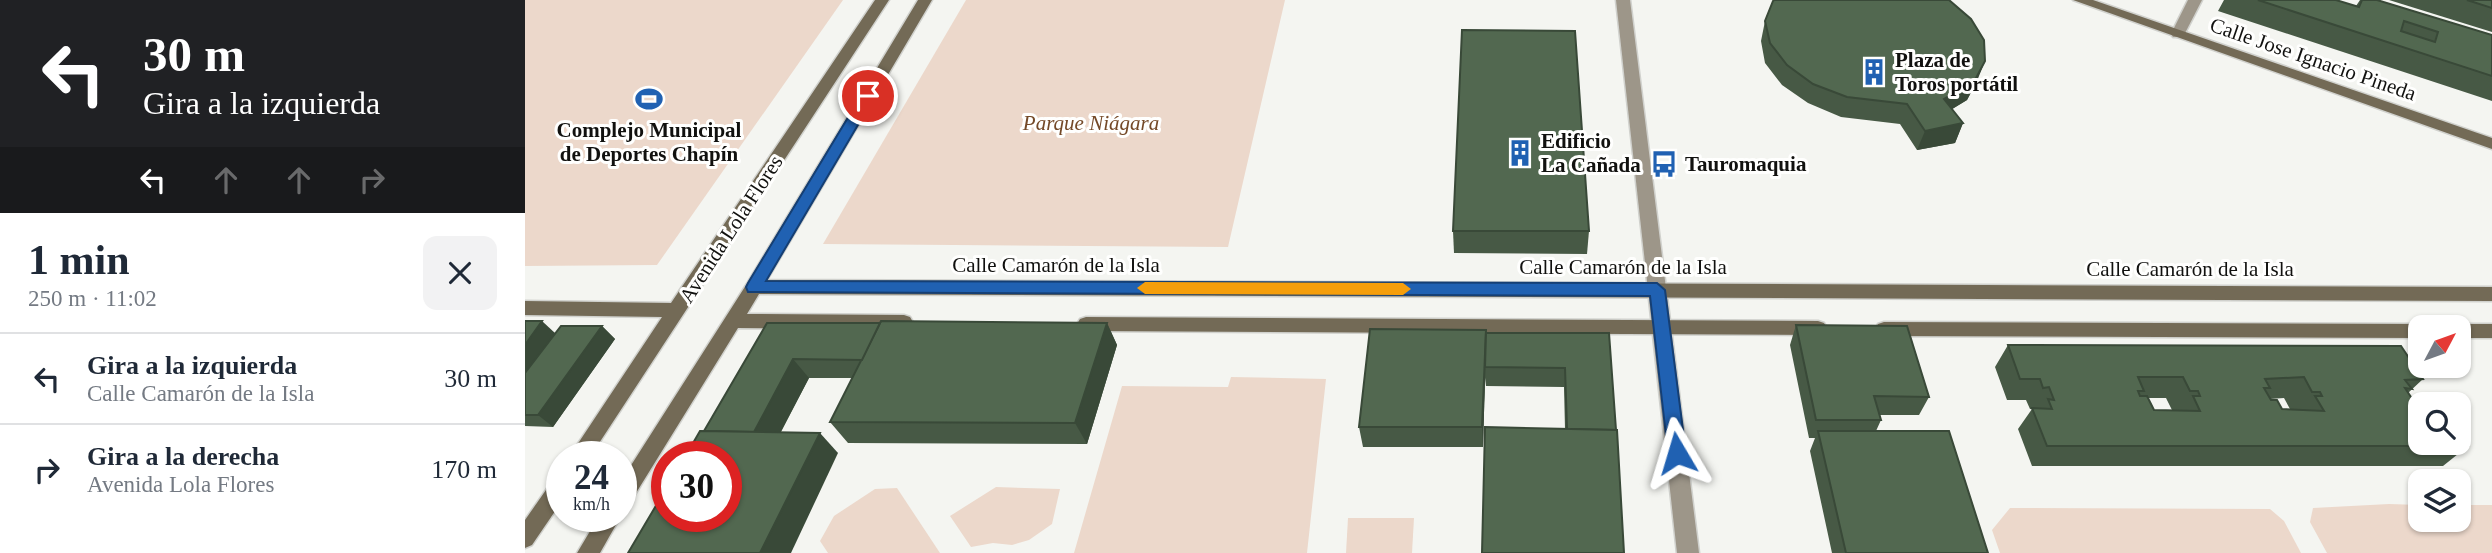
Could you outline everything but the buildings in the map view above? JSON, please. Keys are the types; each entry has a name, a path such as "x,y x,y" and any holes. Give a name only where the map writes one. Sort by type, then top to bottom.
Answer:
{"street":[{"name":"Avenida Lola Flores","path":"590,441 882,0"},
{"path":"637,474 754,287 925,0"},
{"path":"1623,0 1688,553"},
{"name":"Calle Jose Ignacio Pineda","path":"2080,0 2492,144"},
{"path":"2178,34 2195,0"},
{"name":"Calle Camarón de la Isla","path":"754,287 2492,294"},
{"path":"525,308 677,310"},
{"path":"733,321 927,323"},
{"path":"1066,324 1840,328"},
{"path":"1868,328 2408,331"},
{"path":"2471,331 2492,331"},
{"path":"525,538 546,507"},
{"path":"588,553 601,532"}],"green space":[{"name":"Complejo Municipal de Deportes Chapín","path":"525,0 843,0 657,265 525,266"},
{"name":"Parque Niágara","path":"966,0 1285,0 1228,247 823,244"},
{"path":"1231,377 1326,379 1307,553 1074,553 1122,386 1228,387"},
{"path":"996,487 1060,489 1052,524 1029,540 1012,545 993,543 971,547 950,516"},
{"path":"897,488 940,553 828,553 820,541 834,516 875,489"},
{"path":"2408,505 2408,532 2471,532 2471,505 2492,505 2492,553 2327,553 2310,522 2313,508"},
{"path":"2010,508 2270,509 2284,521 2301,553 2000,553 1992,530"},
{"path":"1348,518 1414,518 1412,553 1346,553"}],"slow traffic":[{"path":"1145,288 1403,289"}],"place":[{"name":"Plaza de Toros portátil","path":"1874,72"},
{"name":"Complejo Municipal de Deportes Chapín","path":"649,99"},
{"name":"Edificio La Cañada","path":"1520,153"},
{"name":"Tauromaquia","path":"1664,164"}],"route":[{"path":"868,96 754,287 1657,290 1677,453"}]}
